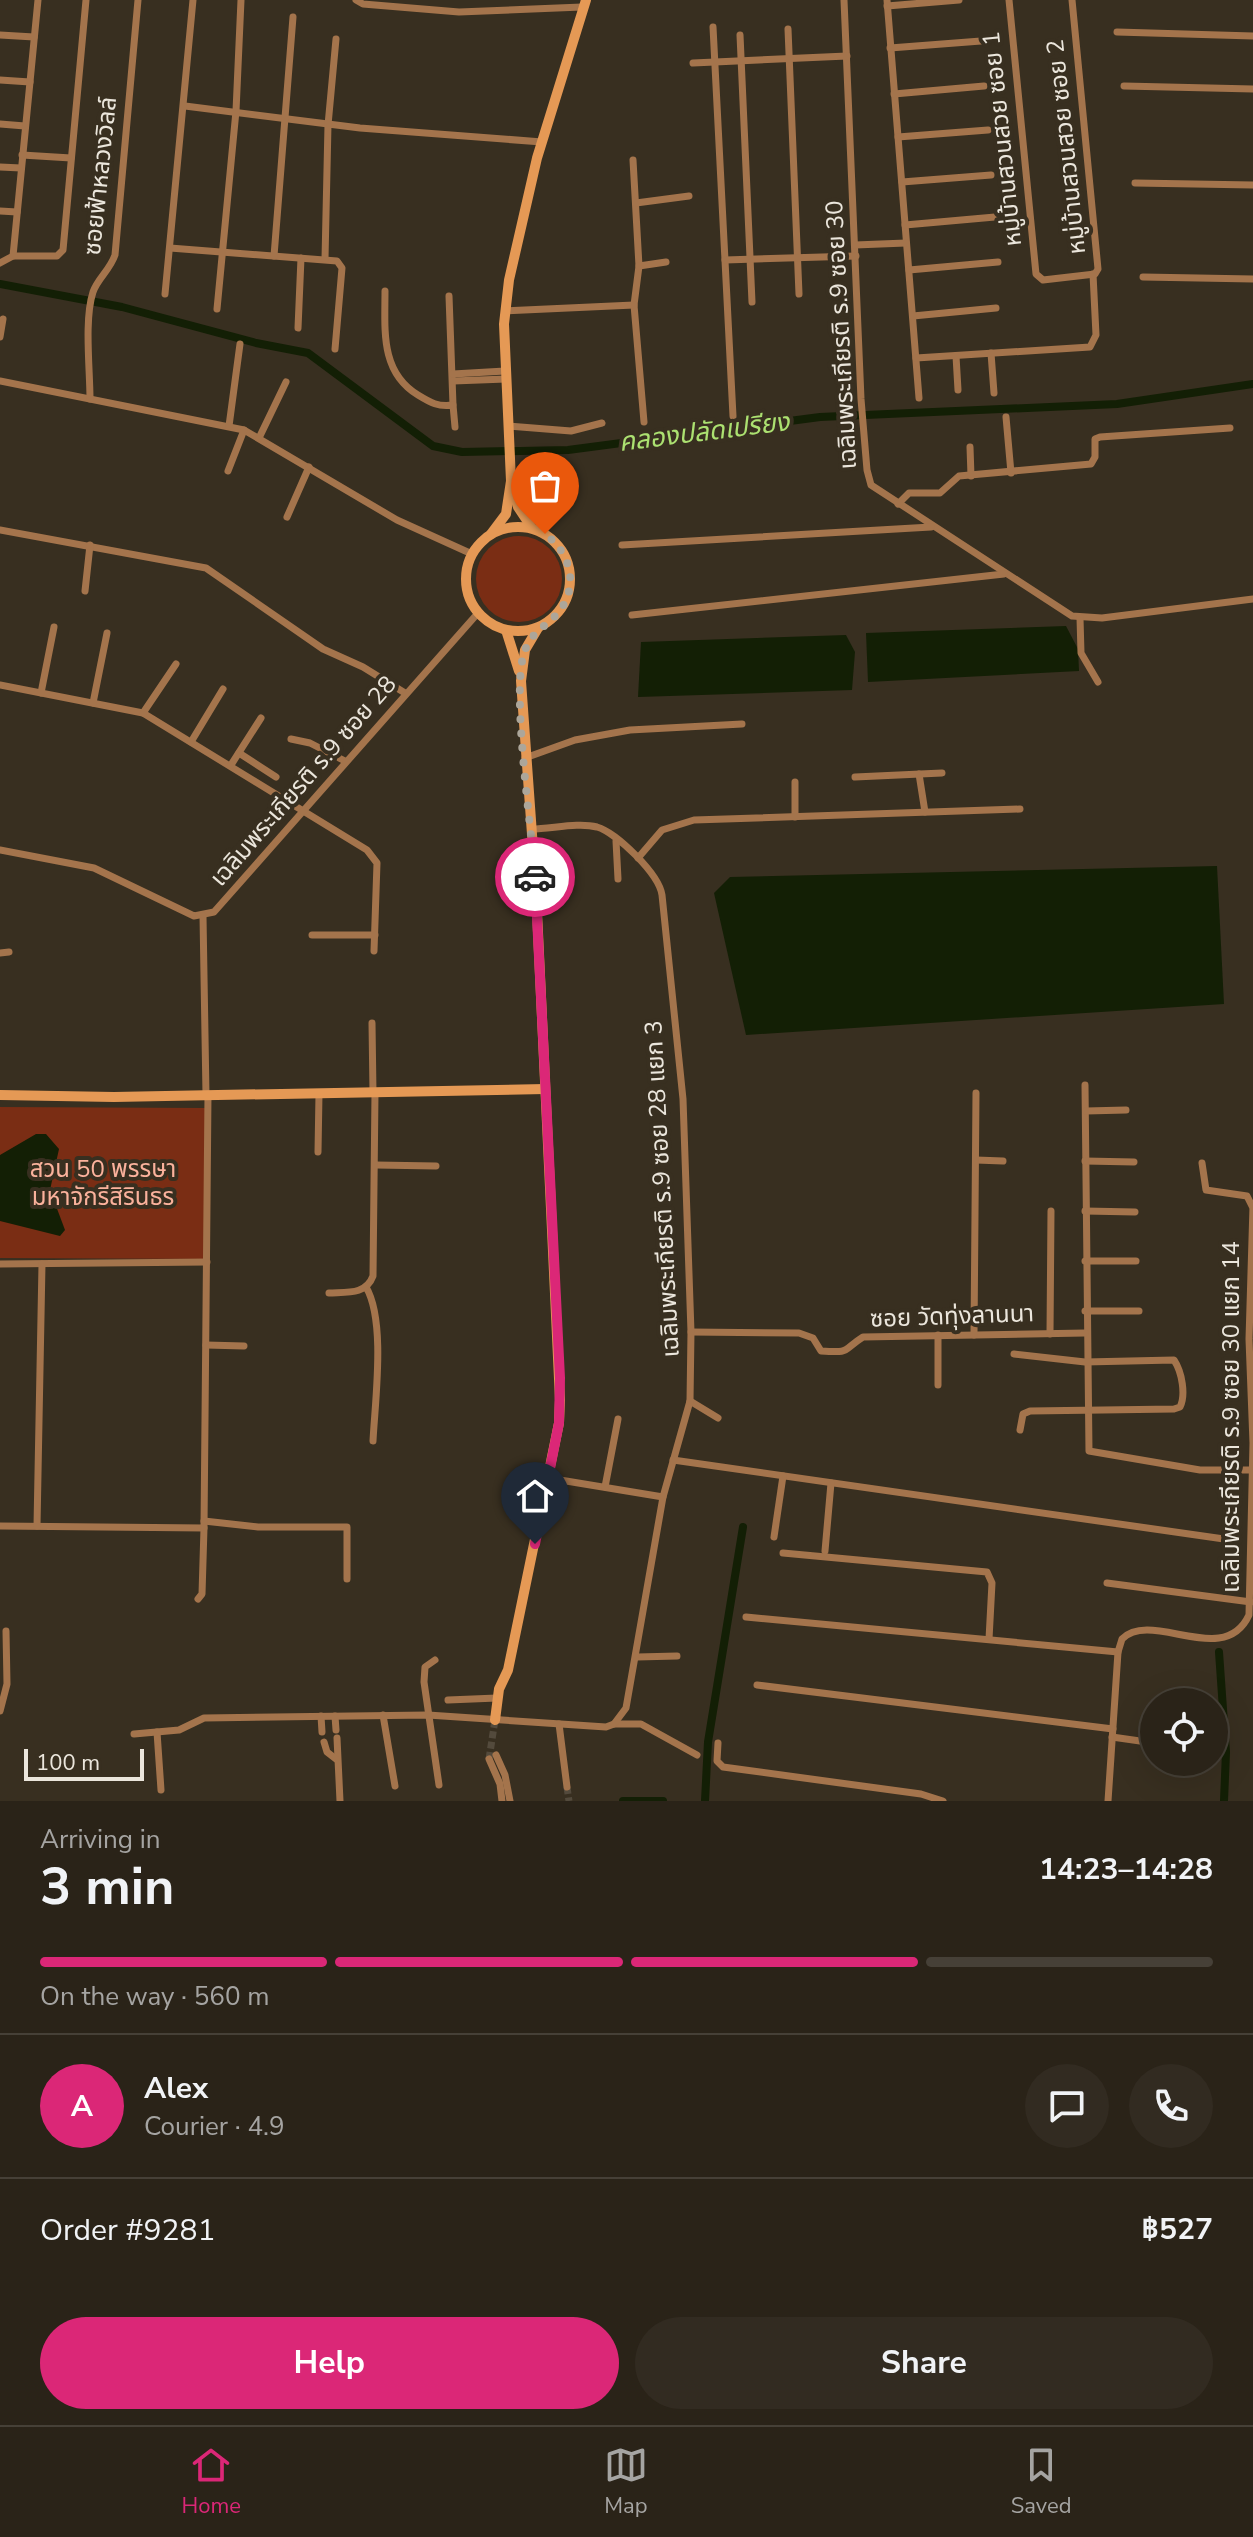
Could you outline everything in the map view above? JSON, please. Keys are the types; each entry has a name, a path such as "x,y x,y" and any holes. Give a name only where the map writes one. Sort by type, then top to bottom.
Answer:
{"main road":[{"path":"532,528 518,507 511,481 505,311 542,142 584,3"},
{"path":"511,481 506,514 472,554 466,584 478,613 506,630 538,628"},
{"path":"491,534 508,527 532,528 545,534 561,548 571,578 562,608 538,628 525,650 521,681 532,829 560,1378 559,1423 508,1670 497,1698 495,1720"},
{"path":"506,630 521,681"},
{"path":"0,1095 319,1094 545,1089"}],"street":[{"path":"13,256 38,0"},
{"path":"0,263 13,256 49,258 63,250 86,0"},
{"name":"ซอยฟ้าหลวงวิลล์","path":"90,399 93,291 111,267 115,255 138,0"},
{"path":"165,294 193,0"},
{"path":"217,309 236,111 241,0"},
{"path":"356,0 363,4 459,12 584,3"},
{"name":"เฉลิมพระเกียรติ ร.9 ซอย 30","path":"844,0 863,438 871,485 1004,574 1080,618"},
{"path":"919,398 887,3 959,0"},
{"name":"หมู่บ้านสวนสวย ซอย 1","path":"1009,0 1036,274"},
{"name":"หมู่บ้านสวนสวย ซอย 2","path":"1036,274 1043,280 1093,274 1098,269 1072,0"},
{"path":"274,256 293,17"},
{"path":"713,27 733,416"},
{"path":"788,29 799,294"},
{"path":"1117,32 1253,36"},
{"path":"0,35 34,37"},
{"path":"740,35 752,302"},
{"path":"325,259 328,125 336,39"},
{"path":"890,48 981,41"},
{"path":"693,63 847,56"},
{"path":"0,80 30,82"},
{"path":"894,94 984,86"},
{"path":"1124,86 1253,89"},
{"path":"185,106 328,125 542,142"},
{"path":"0,124 25,126"},
{"path":"898,137 988,130"},
{"path":"22,155 71,158"},
{"path":"633,160 639,266 634,305 644,422"},
{"path":"0,167 21,168"},
{"path":"902,182 991,175"},
{"path":"1135,183 1253,185"},
{"path":"636,203 689,196"},
{"path":"0,211 17,212"},
{"path":"905,225 995,217"},
{"path":"855,245 906,243"},
{"path":"170,248 337,261 342,268 335,349"},
{"path":"725,260 856,256"},
{"path":"298,328 301,258"},
{"path":"639,266 666,262"},
{"path":"909,270 998,262"},
{"path":"916,358 1090,347 1096,335 1093,274"},
{"path":"1143,277 1253,279"},
{"path":"385,291 386,348 398,380 435,405 453,405"},
{"path":"449,296 455,427"},
{"path":"505,311 634,305"},
{"path":"913,316 996,308"},
{"path":"0,337 3,319"},
{"path":"229,426 240,344"},
{"path":"991,353 994,393"},
{"path":"956,356 958,390"},
{"path":"453,377 506,375"},
{"path":"0,381 244,430 397,520 472,554"},
{"path":"259,438 286,382"},
{"path":"1006,417 1011,473"},
{"path":"508,432 571,431 602,423"},
{"path":"898,504 909,493 940,493 956,477 1091,464 1095,457 1094,443 1100,437 1230,428"},
{"path":"228,471 244,430"},
{"path":"970,447 971,476"},
{"path":"287,517 309,467"},
{"path":"622,545 934,527"},
{"path":"0,530 206,568 323,649 363,667 405,693"},
{"path":"85,591 90,545"},
{"path":"632,615 1004,574"},
{"path":"1098,682 1081,653 1080,618 1253,599"},
{"name":"เฉลิมพระเกียรติ ร.9 ซอย 28","path":"0,850 108,872 183,911 203,916 220,907 478,613"},
{"path":"41,693 54,627"},
{"path":"93,703 107,633"},
{"path":"143,713 176,664"},
{"path":"0,685 143,713 304,809 374,857 378,873 374,951"},
{"path":"191,742 223,689"},
{"path":"231,765 261,718"},
{"path":"525,758 575,740 630,730 742,724"},
{"path":"291,739 310,743 345,761"},
{"path":"239,753 276,777"},
{"path":"855,777 942,773"},
{"path":"919,774 925,791 925,812"},
{"path":"795,782 795,817"},
{"path":"638,858 656,834 679,823 1020,809"},
{"name":"เฉลิมพระเกียรติ ร.9 ซอย 28 แยก 3","path":"532,829 592,827 638,858 658,879 683,1099 691,1332 690,1401 663,1497 629,1702 614,1724"},
{"path":"616,841 618,879"},
{"path":"198,1599 202,1594 204,1525 207,1262 203,916"},
{"path":"312,935 375,935"},
{"path":"0,953 9,952"},
{"path":"329,1293 366,1287 373,1276 376,1165 372,1023"},
{"path":"1085,1085 1087,1448 1093,1455 1200,1470 1253,1470"},
{"path":"974,1335 976,1093"},
{"path":"318,1152 319,1094"},
{"path":"1086,1111 1126,1110"},
{"path":"976,1160 1003,1161"},
{"path":"1085,1161 1134,1162"},
{"path":"1202,1163 1202,1185 1206,1190 1247,1196 1252,1206"},
{"path":"376,1165 436,1166"},
{"name":"เฉลิมพระเกียรติ ร.9 ซอย 30 แยก 14","path":"1118,1652 1122,1639 1138,1631 1221,1638 1246,1621 1252,1604 1252,1206"},
{"path":"1050,1334 1051,1211"},
{"path":"1085,1211 1135,1212"},
{"path":"1085,1261 1136,1261"},
{"path":"0,1264 207,1262"},
{"path":"37,1526 42,1264"},
{"path":"366,1287 374,1310 373,1441"},
{"path":"1085,1311 1139,1311"},
{"name":"ซอย วัดทุ่งลานนา","path":"691,1332 799,1333 813,1338 821,1351 842,1352 851,1349 863,1337 1085,1333"},
{"path":"938,1335 938,1385"},
{"path":"206,1345 244,1346"},
{"path":"1014,1354 1085,1362 1174,1360 1179,1369 1183,1399 1180,1407 1174,1409 1030,1411 1023,1414 1020,1430"},
{"path":"690,1401 718,1418"},
{"path":"605,1487 618,1419"},
{"path":"673,1460 1224,1539"},
{"path":"774,1537 783,1476"},
{"path":"548,1478 663,1497"},
{"path":"825,1551 831,1483"},
{"path":"0,1526 347,1527 347,1579"},
{"path":"783,1553 987,1572 992,1583 989,1639"},
{"path":"1107,1583 1252,1604"},
{"path":"746,1617 1118,1652 1108,1801"},
{"path":"0,1711 7,1684 6,1631"},
{"path":"637,1657 677,1656"},
{"path":"435,1660 425,1667 428,1715 439,1785"},
{"path":"757,1685 1112,1733 1140,1740"},
{"path":"448,1700 497,1698"},
{"path":"383,1715 395,1786"},
{"path":"134,1734 179,1730 204,1718 428,1715 606,1727 641,1724 697,1755"},
{"path":"321,1716 322,1732"},
{"path":"335,1716 340,1801"},
{"path":"559,1724 567,1787"},
{"path":"157,1732 161,1790"},
{"path":"324,1742 327,1752 336,1759"},
{"path":"718,1743 717,1761 723,1767 921,1794 943,1801"},
{"path":"492,1757 505,1798"}],"green space":[{"path":"519,536 536,539 550,548 559,562 562,579 559,596 550,610 536,619 519,622 502,619 488,610 479,596 476,579 479,562 488,548 502,539"},
{"name":"สวน 50 พรรษา มหาจักรีสิรินธร","path":"0,1107 208,1108 206,1259 0,1258"}],"shaded area":[{"path":"1066,626 1078,649 1079,671 868,682 866,633"},
{"path":"846,635 855,652 852,690 638,697 641,642"},
{"path":"1217,866 1224,1004 746,1035 714,893 730,877"},
{"path":"36,1134 46,1134 59,1149 50,1190 65,1230 60,1236 0,1221 0,1155"}],"waterway":[{"name":"คลองปลัดเปรียง","path":"0,284 122,307 256,343 308,353 433,446 462,452 568,450 820,417 1117,404 1253,384"},
{"path":"705,1801 708,1742 743,1527"},
{"path":"1219,1652 1226,1752 1224,1801"},
{"path":"623,1801 663,1801"}],"tunnel":[{"path":"489,1759 495,1720"},
{"path":"567,1787 569,1801"}],"way so far":[{"path":"535,877 525,758 522,664 525,650 538,628 562,608 571,578 561,548 545,534"}],"route":[{"path":"535,877 560,1378 559,1423 535,1544"}]}
